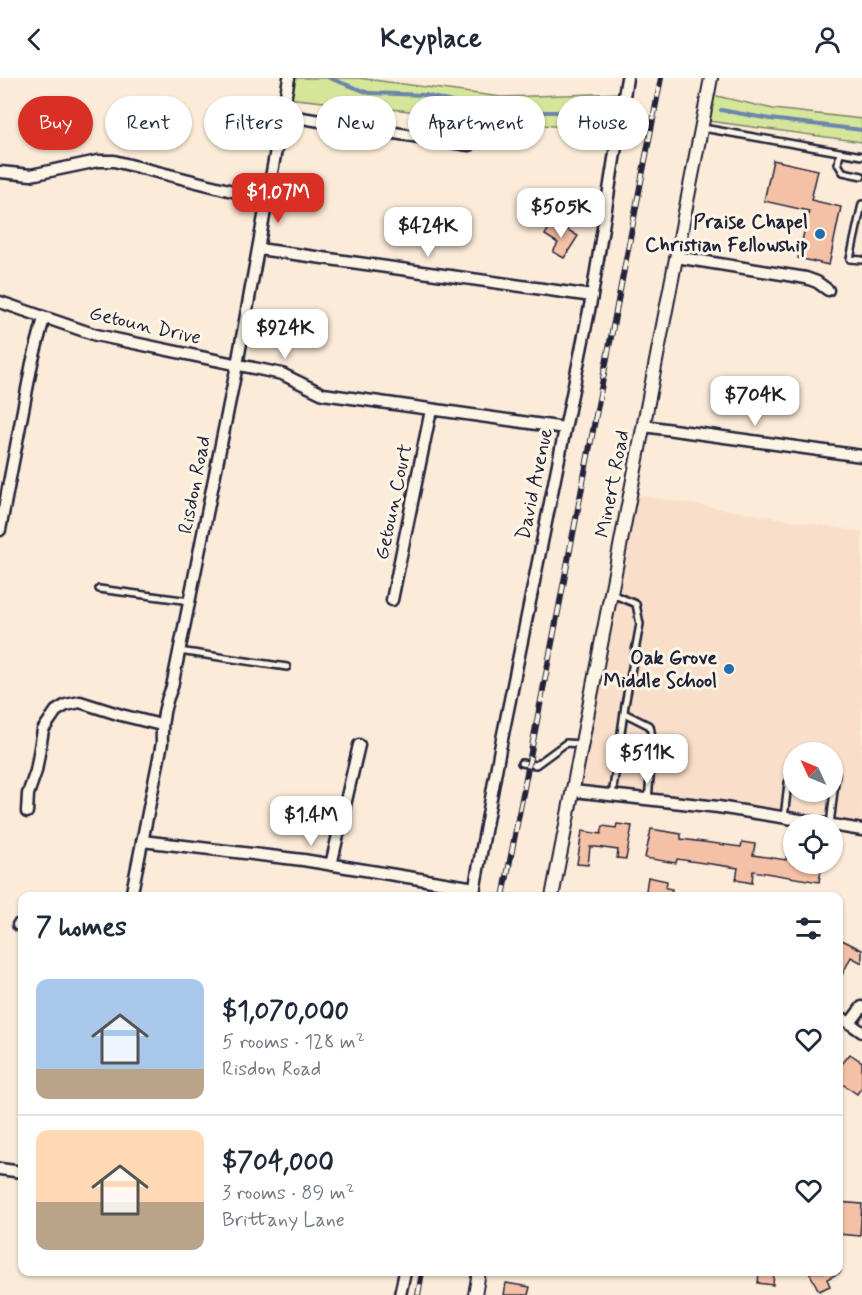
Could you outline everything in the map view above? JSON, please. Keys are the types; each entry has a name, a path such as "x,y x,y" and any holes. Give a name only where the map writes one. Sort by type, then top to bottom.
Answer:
{"street":[{"name":"Risdon Road","path":"286,96 289,78"},
{"name":"David Avenue","path":"474,892 500,749 592,296 627,78"},
{"name":"Minert Road","path":"553,892 711,78"},
{"path":"304,118 408,135"},
{"name":"Risdon Road","path":"132,892 162,743 161,725 179,651 237,365 277,150"},
{"path":"0,172 32,175 98,161 114,161 268,200"},
{"path":"259,249 592,296"},
{"path":"676,257 806,278 818,282 828,290"},
{"name":"Getoun Drive","path":"0,302 96,335 282,374 323,394 565,428"},
{"path":"0,530 32,363 44,318"},
{"name":"Getoun Court","path":"392,600 431,410"},
{"path":"644,426 862,456"},
{"path":"27,812 28,794 36,771 43,730 56,711 66,705 80,702 121,716 161,725"},
{"path":"331,865 359,744"},
{"path":"573,791 718,807 783,818"},
{"path":"843,827 862,830"},
{"path":"142,840 303,860 469,892"},
{"path":"850,1023 862,1007"},
{"path":"843,1018 862,1032"},
{"path":"0,1169 18,1171"},
{"path":"400,1295 404,1276"},
{"path":"475,1295 478,1276"}],"lane":[{"path":"701,128 862,156"},
{"path":"840,152 838,164 843,172 862,176"},
{"path":"862,204 850,258 862,260"},
{"path":"99,589 189,601"},
{"path":"611,594 636,604 640,624 612,796"},
{"path":"179,651 287,667"},
{"path":"624,713 650,726 653,742 648,800"},
{"path":"521,764 536,765 566,743 582,744"}],"shaded area":[{"name":"Oak Grove Middle School","path":"631,494 862,532 862,830 843,827 843,814 783,814 783,819 573,791"}],"green space":[{"path":"289,78 358,78 493,96 408,96 408,111 396,110 396,96 316,96 316,101 304,100 304,96 286,96"},
{"path":"625,93 625,96 557,96 557,126 545,125 545,96 532,96"},
{"path":"708,94 773,109 862,119 862,142 702,120"}],"building":[{"name":"Praise Chapel Christian Fellowship","path":"773,160 818,170 811,200 841,207 829,265 798,258 809,211 764,201"},
{"path":"553,221 578,236 564,258 553,252 558,243 545,235"},
{"path":"617,824 632,826 626,859 617,858 618,850 590,847 588,865 577,864 582,831 601,834 603,826 616,828"},
{"path":"651,829 681,834 681,839 741,847 742,842 755,844 753,855 783,860 783,874 820,874 819,882 753,871 752,883 736,880 738,868 677,859 676,863 645,858"},
{"path":"648,877 667,881 666,888 672,889 671,892 646,892"},
{"path":"843,940 862,950 862,963 851,957 843,973"},
{"path":"850,1054 862,1062 862,1087 857,1094 843,1084 843,1063"},
{"path":"843,1202 862,1204 860,1236 843,1234"},
{"path":"759,1276 774,1276 773,1285 758,1283"},
{"path":"811,1276 833,1276 827,1279 830,1286 819,1291"},
{"path":"506,1283 530,1287 528,1295 504,1295"}],"waterway":[{"path":"329,78 369,93 425,95 463,105 557,112"},
{"path":"721,110 770,119 862,130"}],"railway":[{"path":"504,892 661,78"},
{"path":"418,1295 421,1276"}],"place":[{"name":"Praise Chapel Christian Fellowship","path":"820,234"},
{"name":"Oak Grove Middle School","path":"729,669"}]}
